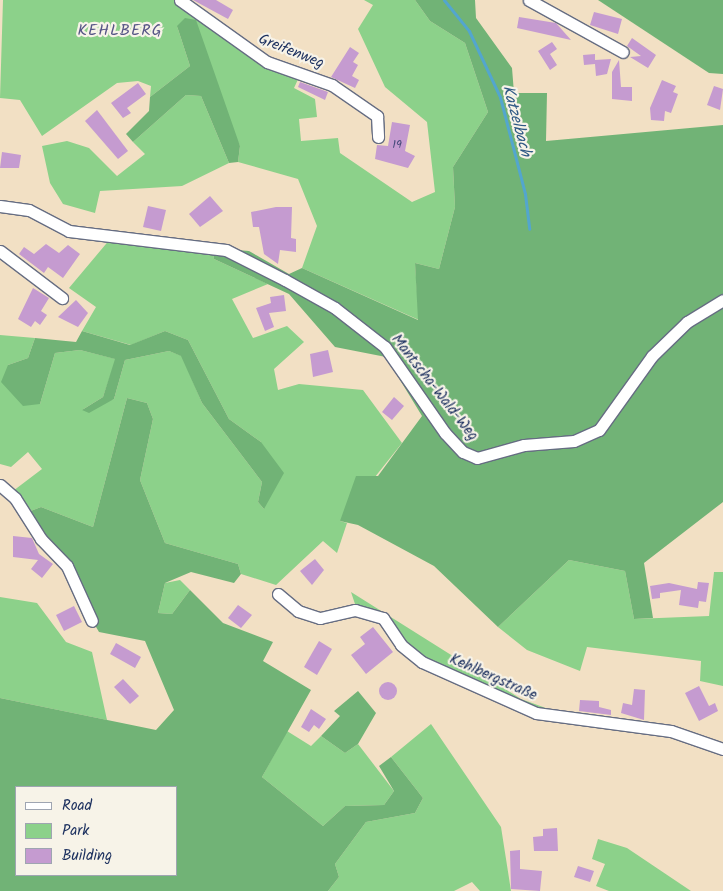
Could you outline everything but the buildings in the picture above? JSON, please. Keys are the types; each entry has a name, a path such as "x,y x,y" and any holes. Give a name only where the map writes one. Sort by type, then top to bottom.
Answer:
{"street":[{"name":"Greifenweg","path":"180,0 246,50 332,85 376,116 378,137"},
{"path":"529,0 622,52"},
{"name":"Mantscha-Wald-Weg","path":"0,206 28,210 69,231 226,250 285,280 335,308 385,347 445,433 463,452 476,458 524,445 574,441 599,430 652,356 687,322 723,300"},
{"path":"0,251 62,298"},
{"path":"0,485 15,498 41,539 67,566 92,621"},
{"name":"Kehlbergstraße","path":"278,594 298,611 320,618 355,610 383,618 401,645 422,662 536,713 671,731 723,749"}],"green space":[{"path":"3,0 174,0 185,5 243,53 264,65 300,75 294,88 315,99 317,117 299,119 301,141 338,138 340,153 412,202 435,192 427,122 385,87 358,29 373,5 364,0 415,0 430,21 465,43 488,112 453,167 455,207 439,269 415,263 419,320 302,268 317,226 298,179 238,162 240,146 177,26 190,66 150,97 151,86 138,81 117,83 42,136 20,100 0,98"},
{"path":"415,0 475,0 476,18 512,68 514,93 547,93 546,141 723,125 723,502 644,563 653,618 634,619 625,571 569,560 498,627 434,566 358,525 340,521 356,476 378,476 422,416 386,357 335,347 289,294 214,259 213,248 249,251 289,274 302,268 418,320 415,263 439,269 455,207 453,167 488,112 465,43 430,21"},
{"path":"598,0 723,0 723,74 709,73"},
{"path":"185,18 196,20 240,146 238,162 229,163 201,96 186,95 133,142 126,134 149,111 150,97 190,66 177,26"},
{"path":"186,95 201,96 229,163 182,186 100,191 95,213 63,204 50,183 42,146 67,141 89,148 117,176 145,154 133,142"},
{"path":"111,238 213,248 214,259 268,284 232,299 253,338 287,326 304,342 274,369 278,390 299,384 363,390 402,443 340,521 347,523 337,553 323,541 276,585 241,574 238,564 165,543 140,480 153,419 147,403 127,398 93,527 41,507 28,512 13,491 42,469 28,452 11,467 0,464 0,335 35,338 28,358 8,365 40,404 55,353 80,350 116,359 103,397 82,410 114,399 125,360 169,351 182,356 202,403 262,482 258,502 264,509 261,442 229,419 188,340 165,331 131,345 82,331 96,307 69,288"},
{"path":"82,331 130,345 165,331 188,340 229,419 261,442 284,473 264,509 258,502 262,482 202,403 181,356 169,351 125,360 114,399 89,413 82,410 103,397 115,359 80,350 55,353 40,404 23,406 1,382 8,365 28,358 35,338 76,342"},
{"path":"127,398 147,403 153,419 140,480 165,543 238,564 241,574 234,583 191,572 165,583 158,613 172,614 190,590 223,623 273,642 263,661 311,690 262,777 323,826 345,806 384,805 394,791 379,766 391,757 423,798 415,813 366,822 335,864 339,877 328,891 0,891 0,698 156,730 174,710 145,641 99,632 28,512 41,507 93,527"},
{"path":"569,560 625,571 634,619 709,616 714,572 723,572 723,686 700,681 701,661 587,647 580,671 527,650 498,627"},
{"path":"180,580 190,590 172,614 158,613 165,583"},
{"path":"351,592 521,699 554,711 552,716 423,658 403,642 392,622 356,607"},
{"path":"0,597 37,603 66,642 92,652 107,720 0,698"},
{"path":"358,691 376,713 358,744 345,753 321,736 340,716 334,711"},
{"path":"431,724 501,827 511,891 480,891 472,882 454,891 328,891 339,877 335,864 366,822 415,813 423,798 391,757"},
{"path":"287,731 311,746 321,736 345,753 358,744 394,791 384,805 345,806 323,826 262,777"},
{"path":"598,839 627,848 691,891 609,891 596,886 605,864 592,859"}],"waterway":[{"name":"Katzelbach","path":"444,0 469,31 500,97 525,194 529,229"}],"district":[{"name":"KEHLBERG","path":"120,31"}]}
